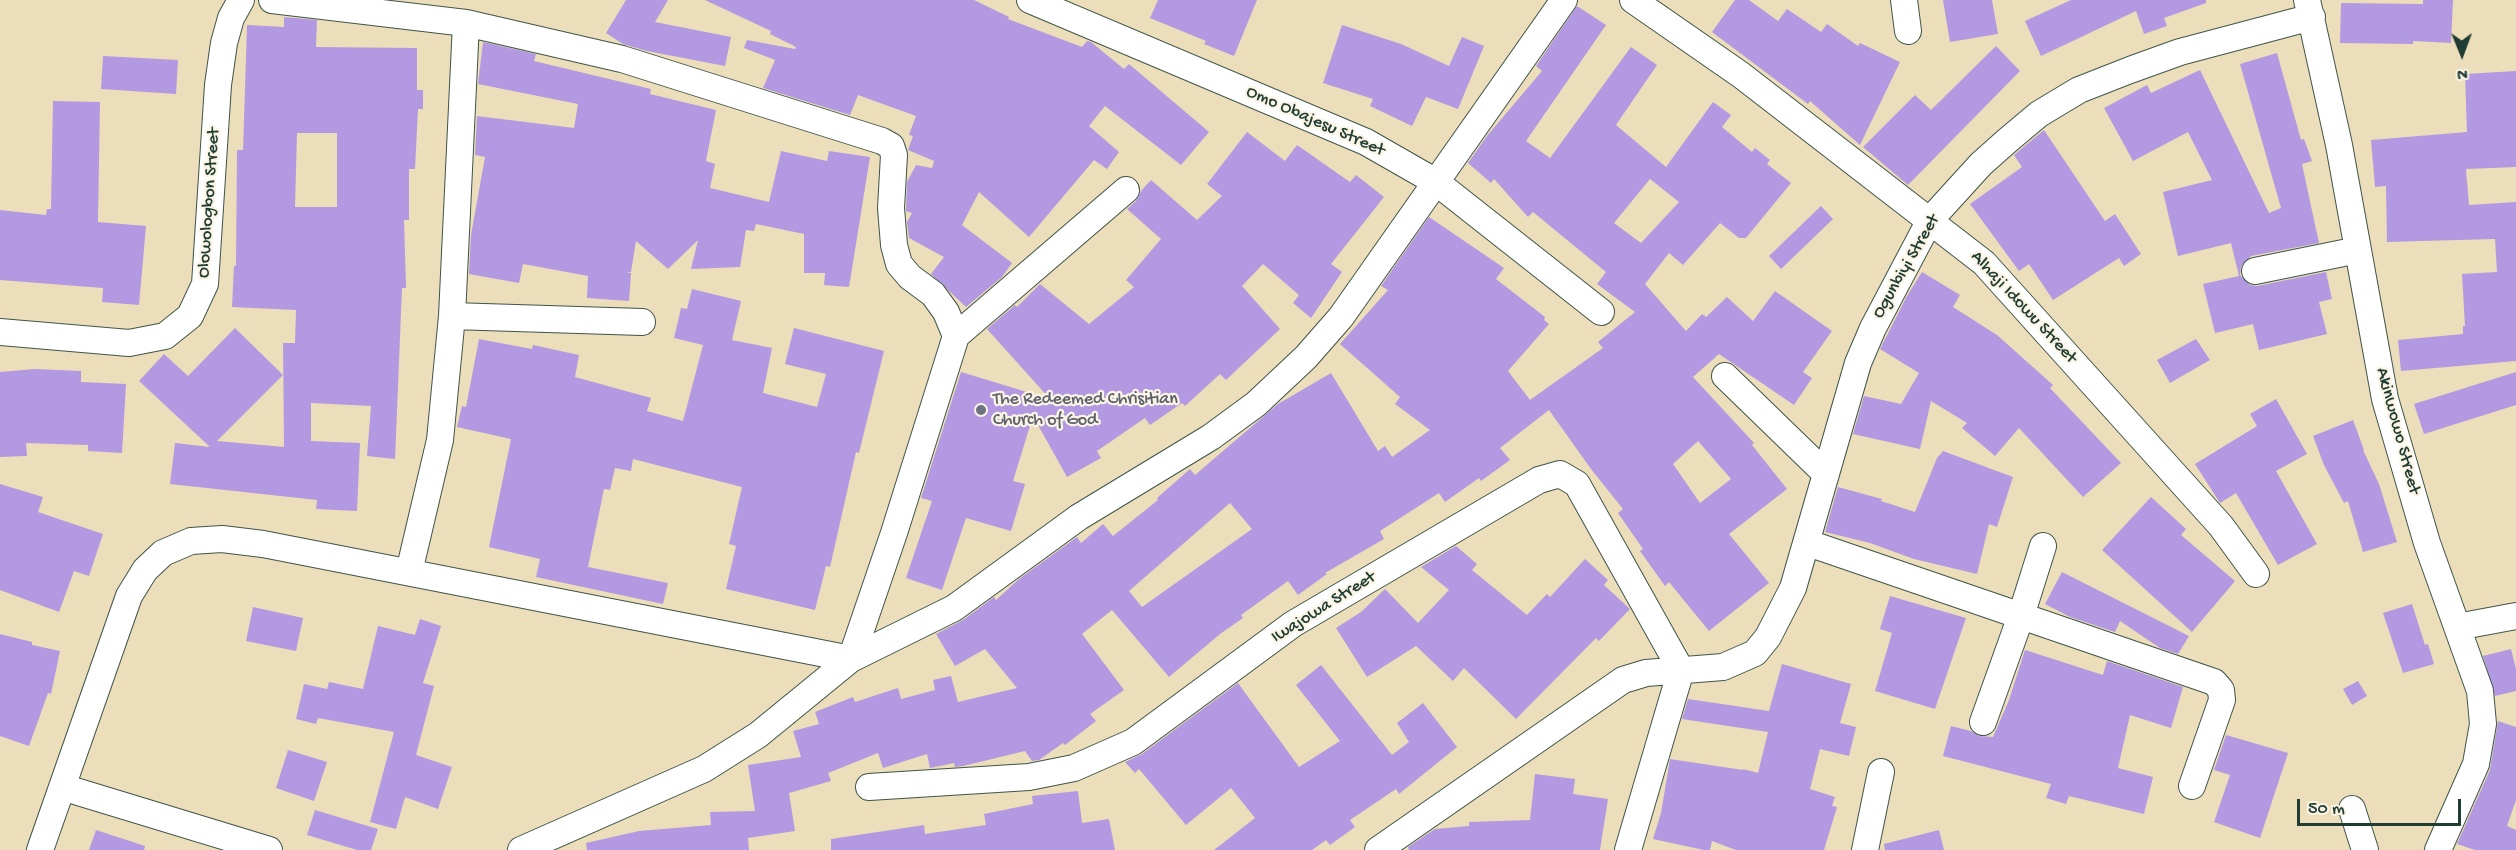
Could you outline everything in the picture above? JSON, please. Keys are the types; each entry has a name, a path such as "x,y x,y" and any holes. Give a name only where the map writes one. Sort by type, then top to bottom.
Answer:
{"street":[{"name":"Olowologbon Street","path":"0,332 129,343 165,336 190,316 205,284 218,85 224,43 231,18 241,0"},
{"path":"272,0 466,23 622,59 882,141 891,146 894,155 891,208 894,244 899,264 910,277 933,294 946,312 956,336"},
{"name":"Omo Obajesu Street","path":"1030,0 1366,142 1436,182 1601,312"},
{"path":"521,850 704,769 758,735 851,659 954,608 1079,517 1211,437 1256,404 1306,357 1341,317 1564,0"},
{"name":"Alhaji Idowu Street","path":"1633,0 1741,75 1984,263 2221,526 2256,574"},
{"path":"1904,0 1908,31"},
{"name":"Ogunbiyi Street","path":"1378,850 1623,680 1646,673 1723,667 1755,653 1768,637 1794,588 1858,363 1887,299 1930,220 1981,164 2008,140 2039,114 2079,90 2180,52 2309,8"},
{"name":"Akinwowo Street","path":"2309,8 2339,145 2385,399 2427,543 2480,691 2483,724 2476,764 2439,850"},
{"path":"409,572 440,440 452,316 466,23"},
{"path":"851,659 894,533 956,336 1126,190"},
{"path":"2255,271 2358,250"},
{"path":"452,316 642,322"},
{"path":"1725,376 1826,474"},
{"name":"Iwajowa Street","path":"869,787 1029,777 1074,768 1133,742 1293,624 1539,480 1560,474 1577,484 1682,669"},
{"path":"40,850 129,596 145,570 163,553 191,541 222,539 263,544 851,659"},
{"path":"1808,543 2214,682 2221,690 2222,700 2192,786"},
{"path":"1983,722 2043,546"},
{"path":"2457,627 2516,616"},
{"path":"1628,850 1682,669"},
{"path":"1865,850 1881,772"},
{"path":"62,787 268,850"},
{"path":"2352,809 2365,850"}],"building":[{"path":"626,0 668,0 655,22 731,37 725,66 647,51 623,44 606,33"},
{"path":"705,0 974,0 1009,17 1008,19 1082,47 1087,41 1091,42 1124,69 1129,64 1209,132 1181,165 1105,106 1089,126 1119,152 1107,169 1094,160 1029,237 979,192 962,225 1012,263 1002,277 966,307 931,274 944,257 909,238 907,222 912,213 906,211 907,182 916,165 932,168 934,161 908,150 913,136 909,135 916,116 858,95 850,115 763,88 775,60 744,48 747,40 795,49 796,47 770,34 771,31"},
{"path":"1158,0 1257,0 1234,56 1204,44 1206,41 1150,18"},
{"path":"1735,0 1749,0 1778,21 1787,9 1821,32 1827,24 1858,46 1860,43 1900,62 1860,145 1810,101 1808,104 1712,32"},
{"path":"1943,0 1992,0 1998,34 1950,42"},
{"path":"2071,0 2206,0 2206,3 2164,18 2167,26 2144,34 2136,11 2041,56 2025,21"},
{"path":"2423,0 2453,0 2451,43 2413,41 2413,44 2340,43 2341,3 2423,4"},
{"path":"1577,6 1606,25 1526,141 1550,158 1631,47 1657,65 1616,125 1666,167 1713,102 1731,115 1722,127 1752,152 1755,148 1770,160 1767,164 1791,183 1746,238 1739,238 1720,223 1683,265 1669,253 1645,284 1686,331 1702,314 1706,317 1727,297 1753,321 1775,291 1832,331 1803,372 1812,378 1794,405 1719,354 1693,377 1754,443 1752,445 1787,489 1729,534 1769,583 1709,631 1669,582 1665,586 1640,551 1643,549 1618,513 1623,509 1549,410 1500,448 1510,460 1481,481 1479,478 1445,502 1439,493 1380,531 1384,539 1325,573 1327,574 1298,595 1288,581 1241,615 1243,618 1220,634 1169,677 1112,610 1082,634 1124,690 1090,714 1096,721 1065,745 1063,743 1039,760 1032,761 1025,751 963,766 955,767 954,763 930,768 927,754 883,768 878,753 828,773 831,781 789,793 795,831 748,838 749,850 587,850 586,843 639,831 711,825 710,812 755,811 748,765 801,757 793,731 819,724 815,712 853,697 855,702 898,688 901,699 935,690 933,680 951,676 958,702 1017,688 985,649 955,666 936,634 963,620 994,597 996,600 1019,579 1077,537 1081,543 1103,524 1113,536 1158,500 1157,498 1190,469 1195,475 1278,404 1331,373 1378,451 1385,446 1392,457 1430,430 1395,404 1400,397 1340,344 1388,290 1381,286 1429,217 1504,268 1496,279 1545,317 1544,320 1549,324 1508,371 1530,400 1603,348 1598,342 1635,312 1597,284 1606,272 1533,212 1528,217 1494,179 1491,183 1468,163 1487,136 1542,71 1536,66","holes":["1650,179 1679,202 1641,243 1614,223","1698,441 1731,479 1700,503 1673,464","1230,503 1252,529 1142,607 1129,591"]},
{"path":"284,17 317,20 316,47 417,48 417,90 423,90 423,109 418,109 415,169 409,169 409,220 404,220 406,288 402,288 395,459 367,456 371,406 311,403 311,441 360,443 357,511 316,509 317,500 170,484 175,443 210,447 139,381 164,354 188,376 235,328 283,375 217,441 284,447 283,343 295,343 296,310 232,307 234,266 236,266 237,150 243,150 247,25 284,27","holes":["297,133 337,133 337,207 295,207"]},
{"path":"1342,25 1401,44 1449,66 1462,37 1484,46 1458,109 1426,97 1412,126 1370,106 1373,99 1323,83"},
{"path":"483,42 536,54 534,61 651,89 650,94 716,110 706,161 715,164 710,188 769,202 781,151 827,161 829,151 870,157 849,287 824,285 825,273 804,273 804,234 756,224 754,231 746,230 740,267 691,269 698,240 668,269 636,241 631,272 626,272 631,273 629,301 587,298 588,276 523,264 519,283 469,274 471,235 485,157 475,155 477,116 574,128 578,104 478,84"},
{"path":"1996,46 2020,71 1908,185 1863,147 1915,95 1931,110"},
{"path":"2277,53 2301,140 2304,139 2312,161 2302,164 2319,243 2251,256 2241,266 2240,275 2250,285 2257,286 2326,272 2332,299 2319,302 2327,334 2259,350 2253,324 2215,333 2203,284 2239,276 2231,243 2178,256 2163,192 2212,180 2188,132 2133,161 2104,108 2147,85 2151,93 2200,70 2269,213 2281,208 2240,64"},
{"path":"103,56 178,60 176,94 101,89"},
{"path":"2516,71 2516,167 2466,169 2469,205 2516,202 2516,361 2401,371 2398,340 2463,334 2463,326 2465,326 2462,274 2497,272 2495,239 2387,242 2386,186 2375,187 2371,140 2467,132 2465,74"},
{"path":"53,101 100,102 98,222 146,226 139,305 102,302 103,288 0,280 0,210 46,215 47,209 51,209"},
{"path":"2044,130 2105,221 2115,214 2141,254 2124,266 2119,258 2053,300 2029,264 2019,271 1970,204 2022,167 2014,155"},
{"path":"1247,132 1285,161 1297,145 1350,182 1356,175 1384,197 1331,264 1342,272 1311,318 1293,303 1299,295 1263,264 1242,286 1280,329 1226,380 1220,374 1185,406 1182,403 1150,425 1145,418 1097,451 1101,458 1067,477 1033,416 1013,481 1025,484 1011,531 966,518 942,590 906,578 932,501 921,498 961,372 1050,399 987,329 1015,305 1017,307 1040,284 1089,324 1134,287 1126,280 1161,239 1127,209 1136,201 1141,191 1151,180 1197,220 1222,196 1207,184"},
{"path":"1821,206 1833,219 1781,269 1769,256"},
{"path":"1922,272 1960,295 1953,307 1997,335 2053,385 2050,388 2121,463 2083,497 2019,428 1995,456 1962,428 1967,423 1931,401 1920,449 1853,434 1864,396 1901,404 1919,373 1880,349"},
{"path":"692,289 741,301 732,340 772,348 763,393 817,407 826,374 785,364 794,328 884,351 859,453 856,452 830,567 826,566 815,610 726,589 736,546 729,544 742,487 633,459 631,471 615,468 610,490 604,489 588,567 668,583 663,604 536,577 540,559 489,547 511,439 457,427 462,406 466,407 479,339 532,349 533,345 579,355 575,377 651,398 647,411 683,421 703,345 674,338 681,308 687,309"},
{"path":"2196,339 2210,360 2170,383 2157,360"},
{"path":"35,369 81,371 81,382 126,384 122,453 88,451 88,445 26,443 27,456 0,457 0,372"},
{"path":"2516,372 2516,405 2424,434 2414,404"},
{"path":"2276,399 2307,454 2276,471 2317,544 2278,565 2236,493 2220,503 2195,464 2257,426 2250,414"},
{"path":"2353,420 2363,450 2379,484 2397,542 2363,552 2348,501 2344,503 2324,465 2313,436"},
{"path":"1943,451 2013,477 1997,527 1989,524 1977,574 1914,559 1870,543 1825,532 1838,487 1882,499 1881,501 1915,512 1937,458"},
{"path":"0,484 43,497 38,512 103,534 89,576 74,571 59,612 0,590"},
{"path":"2151,497 2186,529 2181,535 2235,581 2192,632 2102,550"},
{"path":"1456,546 1477,564 1472,570 1527,615 1547,594 1550,597 1585,559 1608,580 1604,585 1630,609 1599,641 1596,638 1516,719 1464,668 1453,681 1416,646 1367,677 1336,628 1361,612 1385,589 1418,623 1449,590 1421,567"},
{"path":"2062,572 2189,636 2178,654 2160,648 2120,621 2115,632 2070,617 2045,604"},
{"path":"1890,596 1966,618 1935,709 1875,691 1892,633 1880,629"},
{"path":"2412,604 2425,645 2428,644 2434,664 2403,673 2383,613"},
{"path":"253,607 303,618 296,651 246,641"},
{"path":"420,619 441,626 423,683 434,686 416,755 452,767 438,809 405,797 396,829 370,822 394,732 318,718 316,724 296,719 304,684 327,689 329,682 363,689 378,626 415,635"},
{"path":"0,634 32,642 32,645 60,651 51,694 48,693 29,746 0,736"},
{"path":"2511,649 2516,669 2516,691 2495,696 2483,656"},
{"path":"2025,650 2103,675 2107,661 2183,687 2171,728 2130,715 2118,768 2153,777 2144,814 2069,796 2066,804 2046,798 2051,784 1943,756 1951,726 1971,731 1979,736 1993,737 2009,700"},
{"path":"1782,664 1851,684 1840,723 1856,727 1849,756 1820,749 1810,789 1835,797 1832,806 1837,807 1824,850 1736,850 1712,841 1710,850 1704,850 1653,839 1661,813 1670,759 1758,773 1768,732 1682,719 1688,699 1769,711"},
{"path":"1321,665 1392,755 1409,742 1397,723 1423,703 1457,747 1399,794 1396,789 1350,820 1355,827 1330,845 1326,840 1312,850 1214,850 1255,818 1231,788 1186,825 1139,769 1135,773 1125,762 1142,754 1238,683 1299,767 1340,741 1296,685"},
{"path":"2358,681 2367,696 2352,705 2343,689"},
{"path":"2498,721 2516,727 2516,800 2507,826 2516,830 2516,850 2475,850 2457,844 2490,770"},
{"path":"2226,735 2288,753 2260,838 2214,822 2230,775 2214,770"},
{"path":"288,750 327,762 314,801 276,788"},
{"path":"1535,774 1575,779 1573,794 1608,799 1600,850 1409,850 1408,847 1435,829 1469,826 1469,822 1530,820"},
{"path":"1078,791 1082,823 1109,819 1115,850 831,850 831,839 924,825 925,834 986,825 984,814 1033,804 1032,796"},
{"path":"315,810 378,829 371,850 357,850 307,835"},
{"path":"96,830 145,846 144,850 89,850"},
{"path":"1939,830 1944,850 1885,850 1884,844"}],"place":[{"name":"The Redeemed Chrisitian Church of God","path":"981,410"}]}
